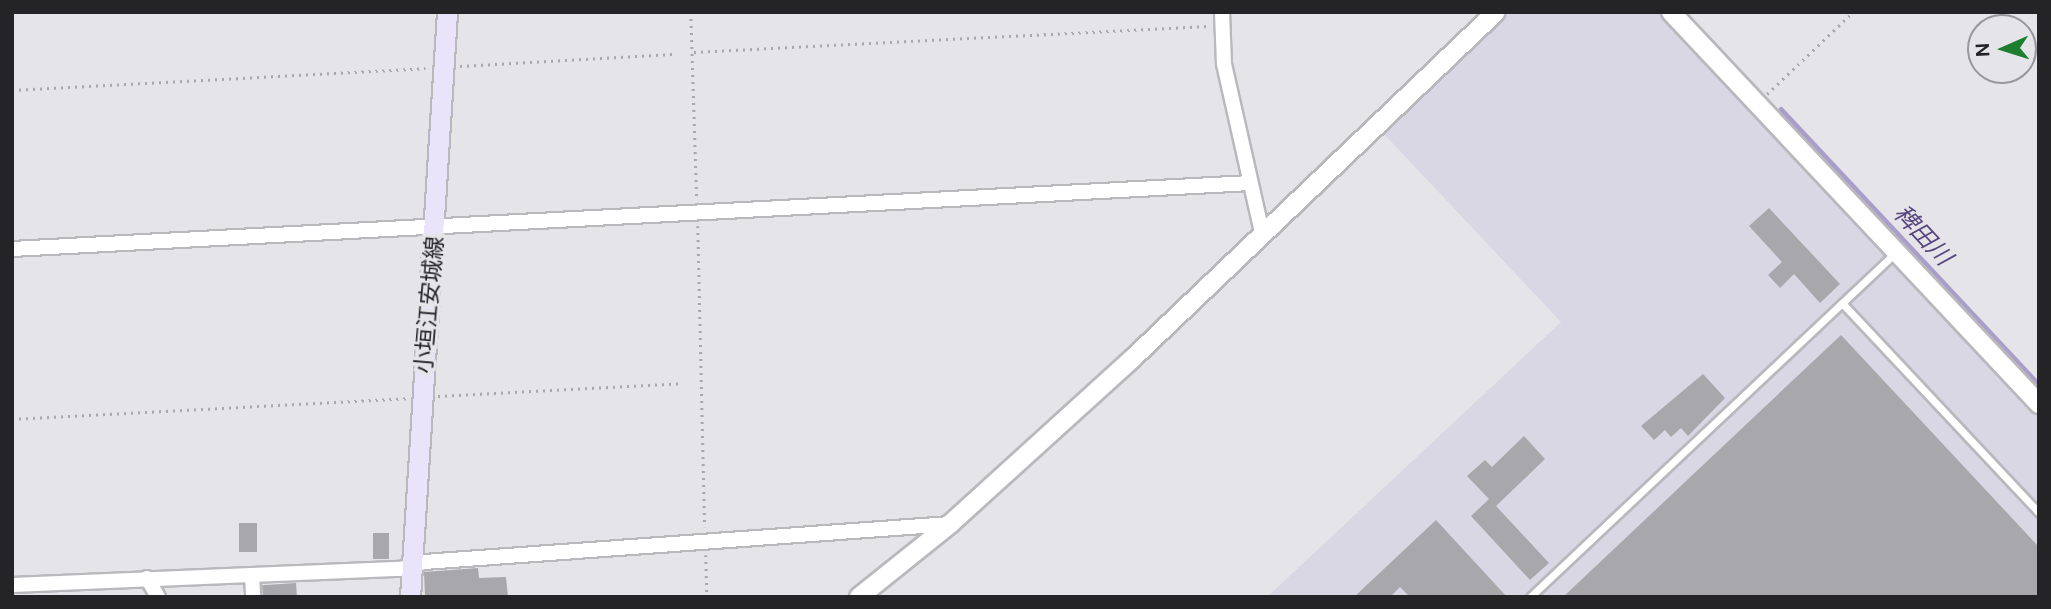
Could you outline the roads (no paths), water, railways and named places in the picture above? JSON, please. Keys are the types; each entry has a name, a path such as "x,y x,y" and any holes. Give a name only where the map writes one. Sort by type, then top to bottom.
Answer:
{"main road":[{"name":"小垣江安城線","path":"410,597 447,12"}],"street":[{"path":"859,597 950,524 1133,358 1496,12"},
{"path":"1671,12 2039,404"},
{"path":"1222,19 1224,64 1262,233"},
{"path":"12,249 1249,183"},
{"path":"12,585 147,578 182,580 413,566 705,541 950,524"},
{"path":"252,575 253,597"},
{"path":"147,578 158,597"}],"lane":[{"path":"1530,597 1895,253"},
{"path":"1842,303 2039,513"}],"waterway":[{"name":"稗田川","path":"1781,109 2039,385"}]}
